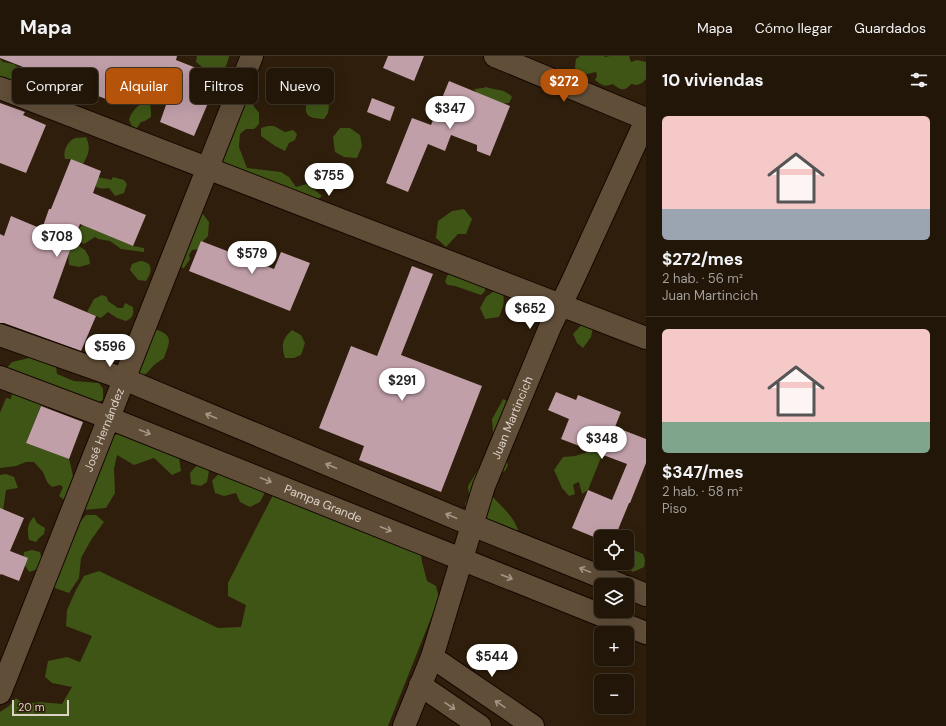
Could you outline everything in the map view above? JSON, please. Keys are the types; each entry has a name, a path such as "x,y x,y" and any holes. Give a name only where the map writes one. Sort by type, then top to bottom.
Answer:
{"street":[{"name":"José Hernández","path":"0,693 8,649 109,418 252,56"},
{"path":"495,56 646,120"},
{"path":"0,88 646,338"},
{"name":"Juan Martincich","path":"404,726 432,657 484,486 550,327 646,120"},
{"path":"0,335 124,379 472,525 604,578"},
{"name":"Pampa Grande","path":"0,377 109,418 646,633"},
{"path":"634,591 646,595"},
{"path":"432,657 533,726"},
{"path":"420,685 480,726"}],"green space":[{"path":"197,56 229,56 225,68 204,68 196,62"},
{"path":"580,56 629,56 631,62 637,60 646,62 646,79 637,85 631,84 625,89 620,89 613,84 600,84 595,80 597,76 596,72 583,75 577,74 575,67 576,59"},
{"path":"0,59 3,62 14,64 18,68 12,68 12,87 0,79"},
{"path":"486,87 509,94 512,97 509,103 499,104 480,97 474,89"},
{"path":"67,104 80,104 73,106"},
{"path":"150,104 151,117 141,122 136,129 132,126 129,120 135,109 140,105"},
{"path":"243,104 253,105 259,113 259,124 254,129 246,129 240,134 239,147 247,168 281,172 289,177 296,187 307,184 322,196 314,202 220,166 219,142"},
{"path":"306,104 327,104 329,106 328,113 324,119 314,118 308,116"},
{"path":"274,126 285,132 293,130 297,134 295,140 289,143 285,151 275,146 261,136 261,128"},
{"path":"340,128 350,128 360,135 362,146 357,158 344,157 335,152 333,137"},
{"path":"86,137 89,151 83,164 71,159 65,159 64,154 69,143 74,138"},
{"path":"98,177 111,180 113,177 124,180 127,184 124,193 115,196 109,188 95,186"},
{"path":"195,209 202,213 209,222 208,236 201,243 200,249 192,250 189,255 190,259 184,268 175,266"},
{"path":"464,209 472,219 466,234 458,234 446,247 436,238 438,221 452,211"},
{"path":"83,225 133,246 144,248 144,252 121,249 110,241 95,237 84,244 75,238 78,229"},
{"path":"76,244 85,250 89,257 90,264 79,267 69,265 69,253 71,248"},
{"path":"140,261 150,265 150,274 146,281 138,280 130,270 132,264"},
{"path":"451,273 485,287 485,291 481,295 448,285 445,282 447,276"},
{"path":"494,291 503,293 503,308 499,317 485,319 480,308 486,297"},
{"path":"102,295 107,297 108,301 118,308 123,308 125,303 133,307 132,317 126,321 117,318 108,312 101,318 87,312 94,299"},
{"path":"585,321 593,328 591,337 583,348 577,343 573,334"},
{"path":"155,329 166,334 169,340 164,358 154,365 147,373 137,378 135,337"},
{"path":"292,330 301,335 305,343 301,355 294,358 285,358 283,342"},
{"path":"93,349 98,350 100,354 104,350 114,354 114,362 110,367 88,356"},
{"path":"29,358 44,358 56,366 57,374 74,381 99,383 103,389 103,400 89,407 4,371 12,362"},
{"path":"12,393 47,400 48,408 41,405 26,443 69,459 74,488 102,440 118,434 143,431 159,451 172,450 179,457 181,471 172,475 154,458 134,465 117,455 114,469 115,493 106,508 71,511 67,502 59,496 63,487 60,485 52,487 47,482 43,472 34,462 26,462 16,466 0,468 0,413 6,398 11,399"},
{"path":"503,399 524,408 520,431 506,438 493,433 492,419"},
{"path":"591,451 602,455 588,490 582,494 579,482 573,485 575,494 569,496 562,488 554,470 563,457 575,456"},
{"path":"505,455 508,465 505,471 499,473 500,478 491,495 512,518 518,529 519,535 521,533 537,539 535,547 487,522 486,506 468,517 465,504 469,496 468,486 479,468"},
{"path":"199,463 209,471 207,482 201,486 191,484 190,473"},
{"path":"221,471 265,492 260,502 250,507 240,502 236,493 224,496 215,493 212,481"},
{"path":"6,474 14,477 18,488 6,490 3,511 0,508 0,475"},
{"path":"275,491 420,547 427,581 436,586 439,598 388,726 0,726 0,712 9,706 16,698 24,704 40,702 62,704 72,687 52,683 45,677 48,661 67,657 80,662 92,636 66,626 67,610 84,576 99,571 218,628 241,627 246,605 228,596 228,583"},
{"path":"86,515 96,515 104,522 91,540 81,558 79,578 69,593 55,588 41,573"},
{"path":"34,517 37,523 45,528 44,534 36,542 29,540 28,533 28,527"},
{"path":"32,550 40,552 42,561 38,569 29,572 23,562 24,552"},
{"path":"634,550 643,554 645,560 644,567 633,572 630,570 634,570"}],"building":[{"path":"0,56 177,56 176,60 196,68 190,68 190,104 208,104 194,136 160,122 166,104 182,104 182,68 106,68 106,99 98,96 98,68 26,68 0,58"},
{"path":"388,56 424,56 414,81 383,68"},
{"path":"449,81 510,106 490,156 477,151 477,145 451,135 445,151 428,144 408,192 386,183 412,118 431,125"},
{"path":"372,98 395,107 390,121 367,112"},
{"path":"0,103 25,112 23,115 46,125 26,173 0,163"},
{"path":"71,159 101,171 93,193 146,215 133,246 80,224 53,298 96,316 81,351 4,323 0,323 0,234 4,236 11,216 42,229"},
{"path":"201,241 274,269 281,252 310,263 290,311 189,271"},
{"path":"412,266 433,274 401,355 482,386 441,492 359,460 364,446 319,428 351,346 377,356"},
{"path":"556,392 576,400 578,395 621,412 615,427 646,439 646,463 618,530 594,530 594,537 572,528 588,490 612,500 627,464 561,439 569,419 548,410"},
{"path":"41,406 83,422 69,459 26,443"},
{"path":"0,508 24,518 10,551 28,558 19,581 1,574 0,575"}]}
